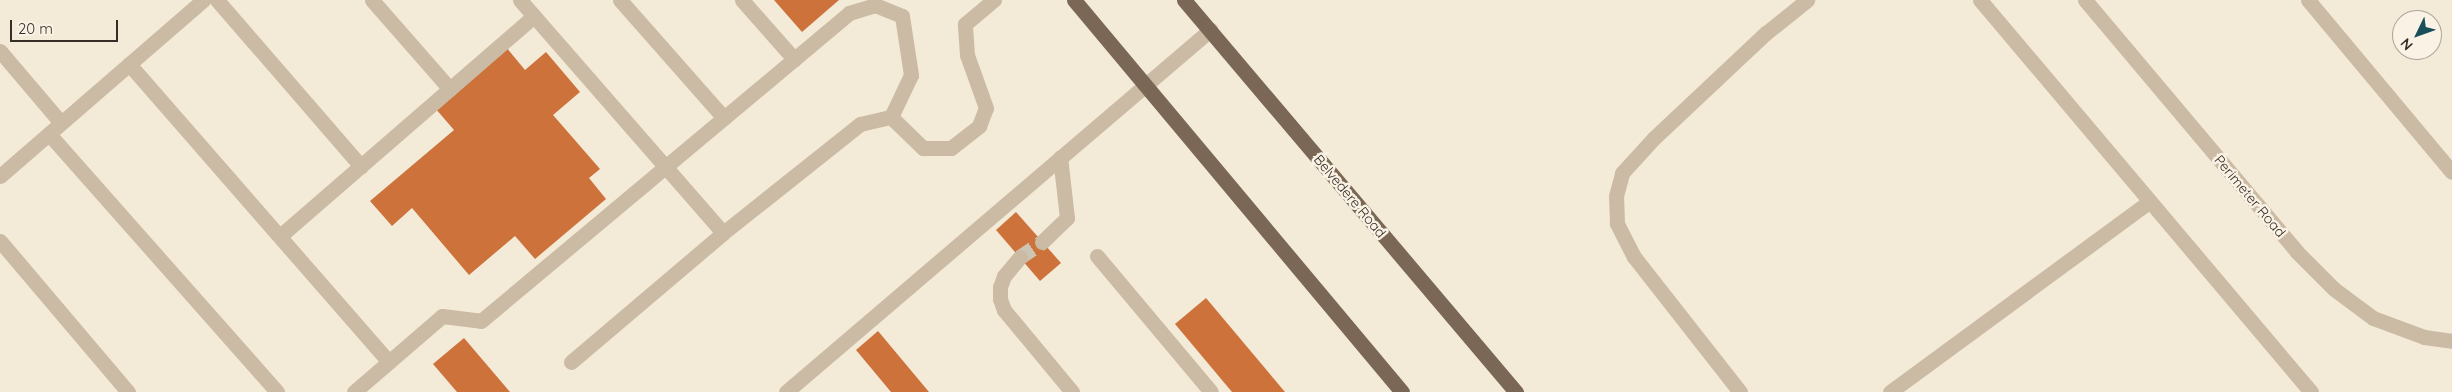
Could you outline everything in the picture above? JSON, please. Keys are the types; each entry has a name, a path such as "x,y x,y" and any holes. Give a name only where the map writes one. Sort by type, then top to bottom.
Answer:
{"main road":[{"path":"1074,0 1402,392"},
{"name":"Belvedere Road","path":"1184,0 1516,392"}],"street":[{"path":"0,176 203,0"},
{"path":"217,0 361,166"},
{"path":"372,0 450,89"},
{"path":"520,0 723,233"},
{"path":"620,0 724,118"},
{"path":"742,0 794,59"},
{"path":"891,117 923,148 952,148 979,126 986,108 967,55 965,24 994,0"},
{"path":"1740,392 1634,257 1617,222 1616,196 1622,173 1654,138 1766,33 1807,0"},
{"path":"1980,0 2311,392"},
{"name":"Perimeter Road","path":"2085,0 2297,252 2334,290 2373,318 2424,337 2452,341"},
{"path":"2308,0 2452,172"},
{"path":"354,392 442,316 481,321 849,12 875,5 902,16 911,75 891,117"},
{"path":"280,236 534,16"},
{"path":"786,392 1210,30"},
{"path":"0,51 61,123"},
{"path":"129,64 389,362"},
{"path":"570,362 723,233 860,124 891,117"},
{"path":"49,134 277,392"},
{"path":"1042,242 1067,218 1060,157"},
{"path":"1890,392 2149,202"},
{"path":"0,241 128,392"},
{"path":"1097,256 1211,392"},
{"path":"1020,257 1004,276 1000,287 1000,299 1004,310 1072,392"}],"building":[{"path":"774,0 839,0 802,32"},
{"path":"506,47 525,70 546,52 580,92 553,115 600,169 589,178 606,199 535,259 515,236 469,275 412,208 392,226 370,201 454,130 435,108"},
{"path":"1016,212 1061,263 1040,281 996,230"},
{"path":"1206,298 1285,392 1232,392 1175,324"},
{"path":"878,331 929,392 891,392 856,350"},
{"path":"464,338 510,392 457,392 433,364"}],"tunnel":[{"path":"1020,257 1042,242"}]}
